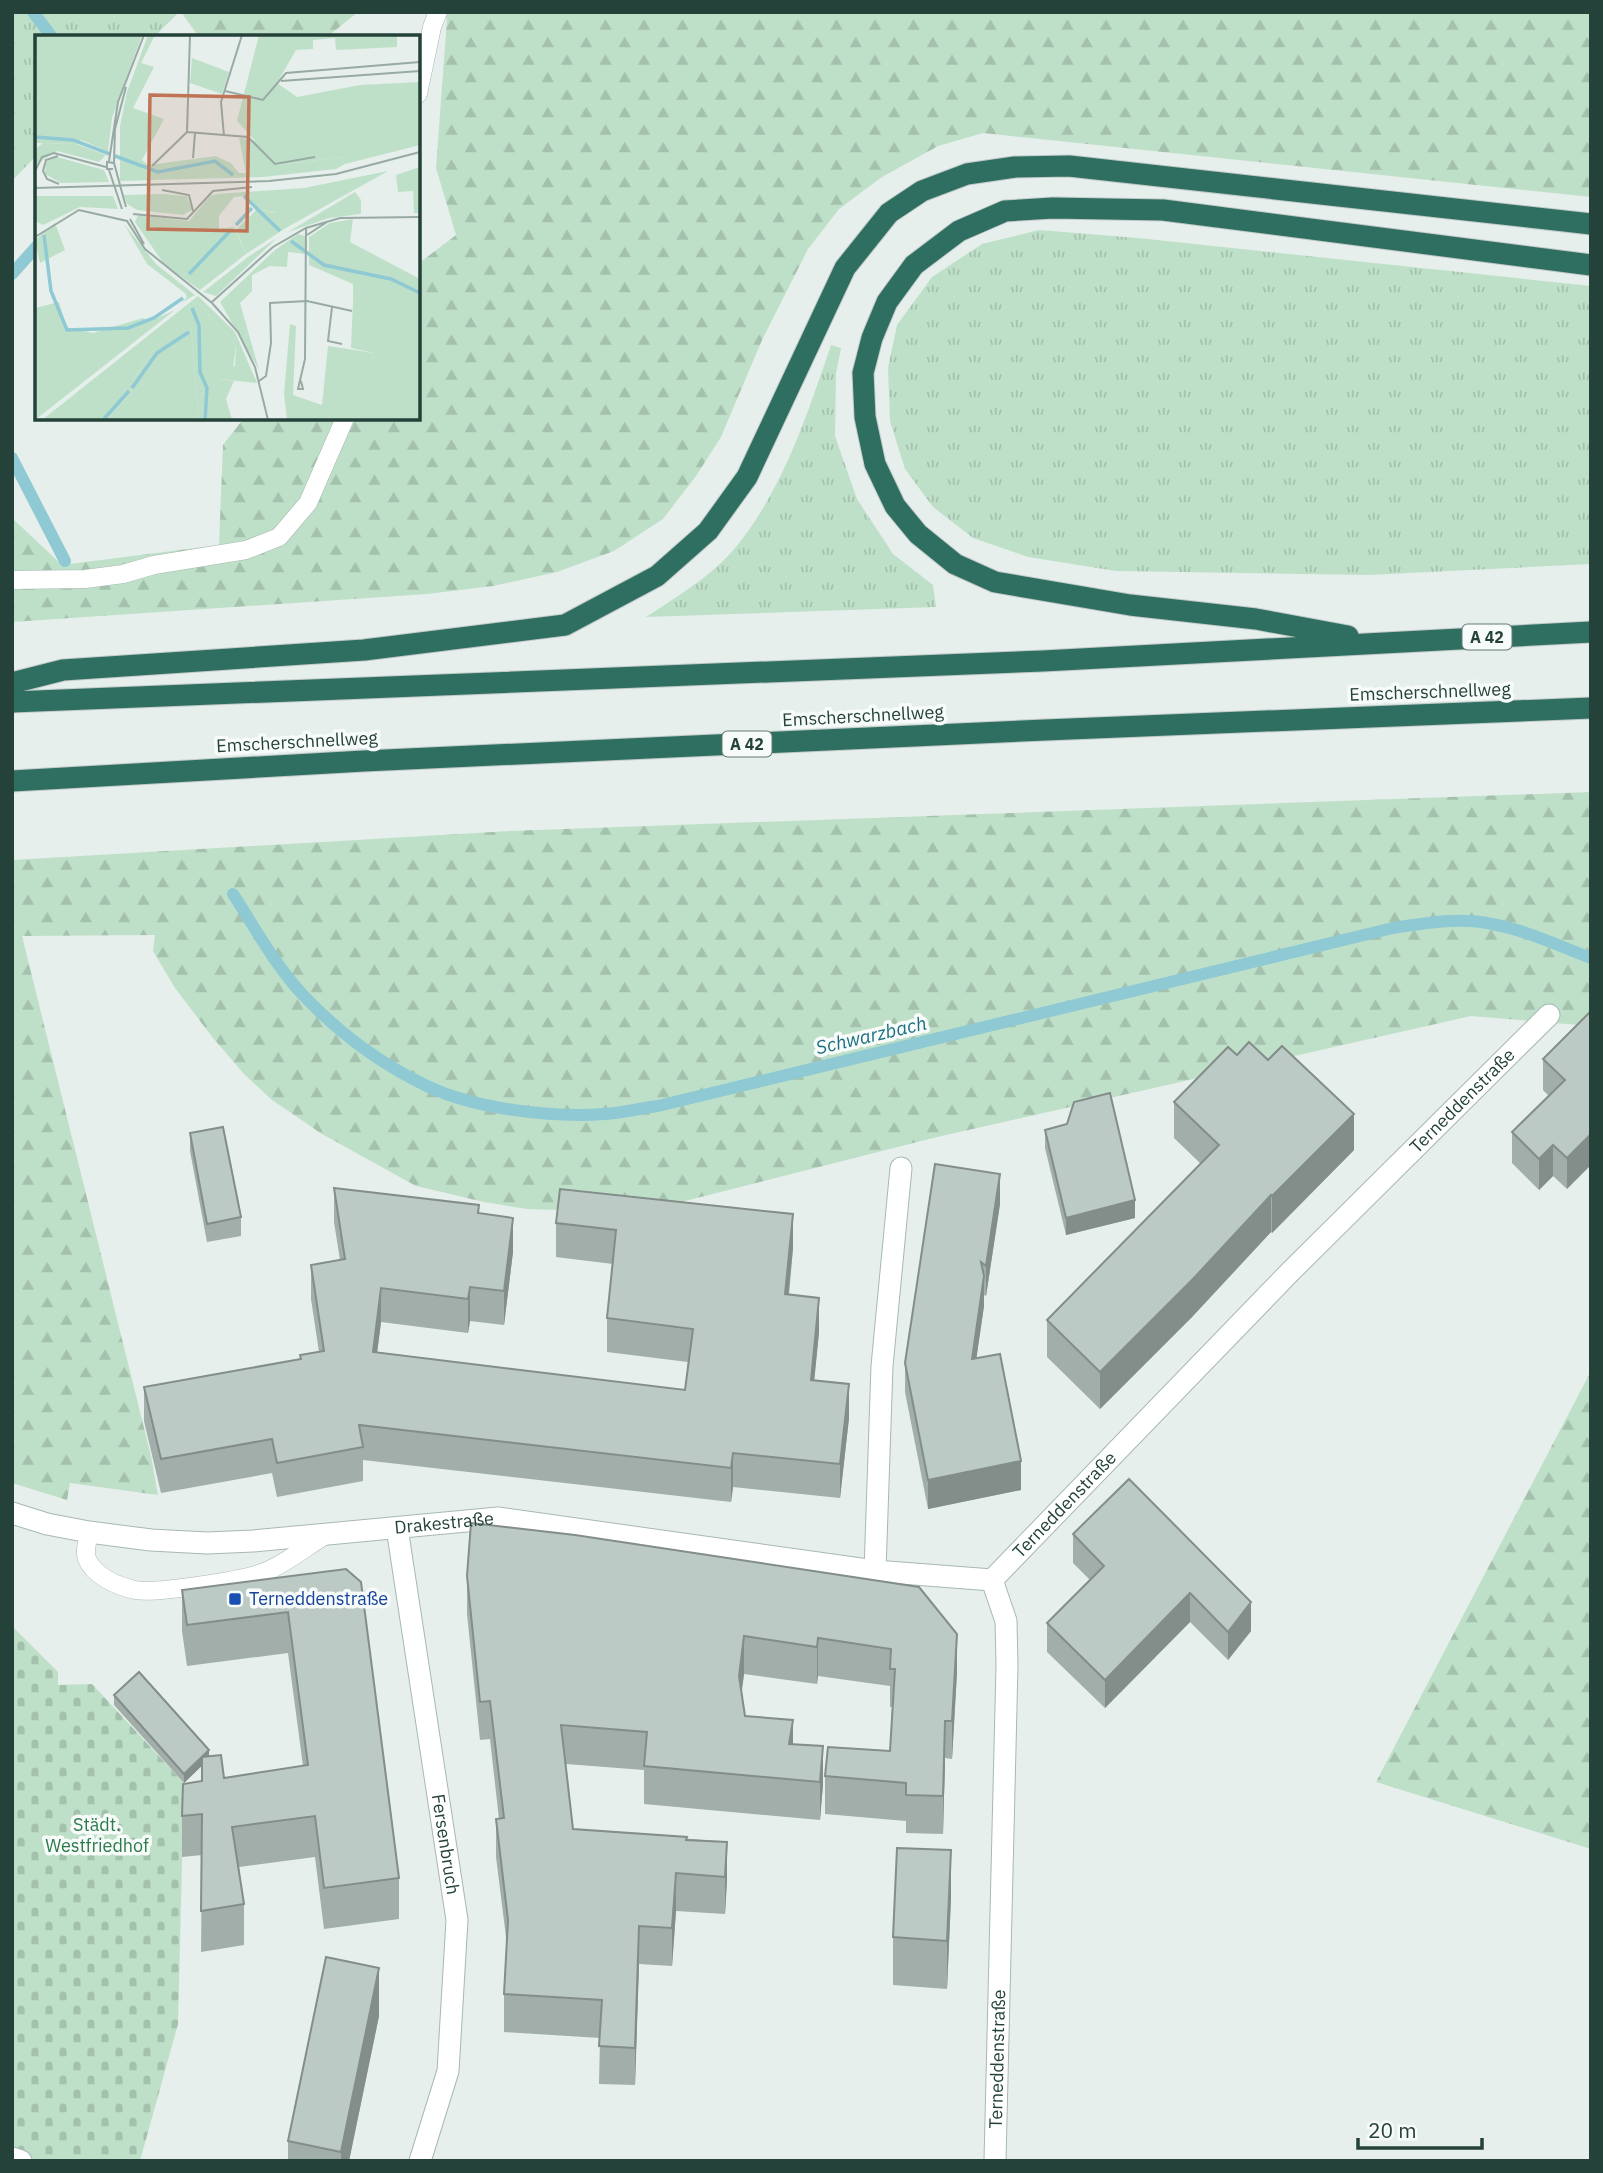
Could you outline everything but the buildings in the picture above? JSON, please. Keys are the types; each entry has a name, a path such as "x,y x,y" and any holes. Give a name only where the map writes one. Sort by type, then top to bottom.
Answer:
{"highway":[{"path":"12,683 63,670 364,650 565,625 611,601 657,576 708,531 747,477 845,268 889,213 922,191 967,174 1014,167 1069,166 1591,224"},
{"path":"1384,642 1256,620 1130,605 995,582 955,564 918,534 895,506 874,464 865,416 863,373 872,338 887,302 914,265 959,231 1005,211 1053,208 1163,210 1591,265"},
{"name":"A 42","path":"12,702 1043,661 1591,632"},
{"name":"Emscherschnellweg","path":"12,781 364,761 1591,708"}],"street":[{"name":"Terneddenstraße","path":"995,2161 1007,1665 1006,1621 992,1580 1290,1272 1549,1015"},
{"path":"875,1571 882,1366 901,1168"},
{"name":"Drakestraße","path":"12,1513 47,1524 89,1532 152,1540 207,1543 498,1518 875,1571 992,1580"},
{"name":"Fersenbruch","path":"397,1528 457,1920 449,2071 420,2161"},
{"path":"12,2158 22,2161"}],"lane":[{"path":"420,84 432,27 438,12"},
{"path":"12,580 85,579 123,574 154,565 246,550 279,537 309,503 344,420"},
{"path":"89,1532 85,1556 93,1570 106,1579 136,1591 232,1581 266,1572 327,1534"}],"green space":[{"path":"12,12 179,12 156,35 35,35 35,157 12,181"},
{"path":"181,12 358,12 329,35 198,35"},
{"path":"438,12 1591,12 1591,197 983,133 938,146 882,177 839,209 808,249 762,340 721,437 696,476 663,519 614,551 557,572 493,586 427,594 12,622 12,518 62,565 219,545 223,445 242,420 420,420 420,262 456,235 436,168 447,19"},
{"path":"1039,230 1591,286 1591,564 1368,575 1116,571 1028,557 973,538 933,507 905,469 890,421 888,368 897,325 932,277 982,244"},
{"path":"831,345 841,348 836,373 835,436 857,499 893,554 933,585 936,607 646,617 716,568 752,525 767,502 792,451"},
{"path":"1591,792 1591,1026 1471,1016 933,1138 681,1202 591,1211 527,1209 416,1186 322,1134 272,1100 244,1074 213,1038 175,988 153,951 155,935 22,936 151,1456 158,1495 70,1483 67,1500 12,1483 12,860 510,831"},
{"path":"1591,1371 1591,1849 1376,1782"},
{"name":"Städt. Westfriedhof","path":"12,1626 58,1672 58,1685 92,1684 184,1783 178,2024 140,2161 12,2161"}],"waterway":[{"path":"33,12 50,35"},
{"path":"12,274 35,248"},
{"name":"Schwarzbach","path":"12,458 65,561"},
{"name":"Schwarzbach","path":"233,894 274,959 303,995 345,1034 377,1057 427,1086 468,1101 514,1110 562,1115 612,1113 658,1106 1405,926 1455,921 1492,924 1530,934 1591,958"}],"place":[{"name":"Terneddenstraße","path":"235,1599"}]}
